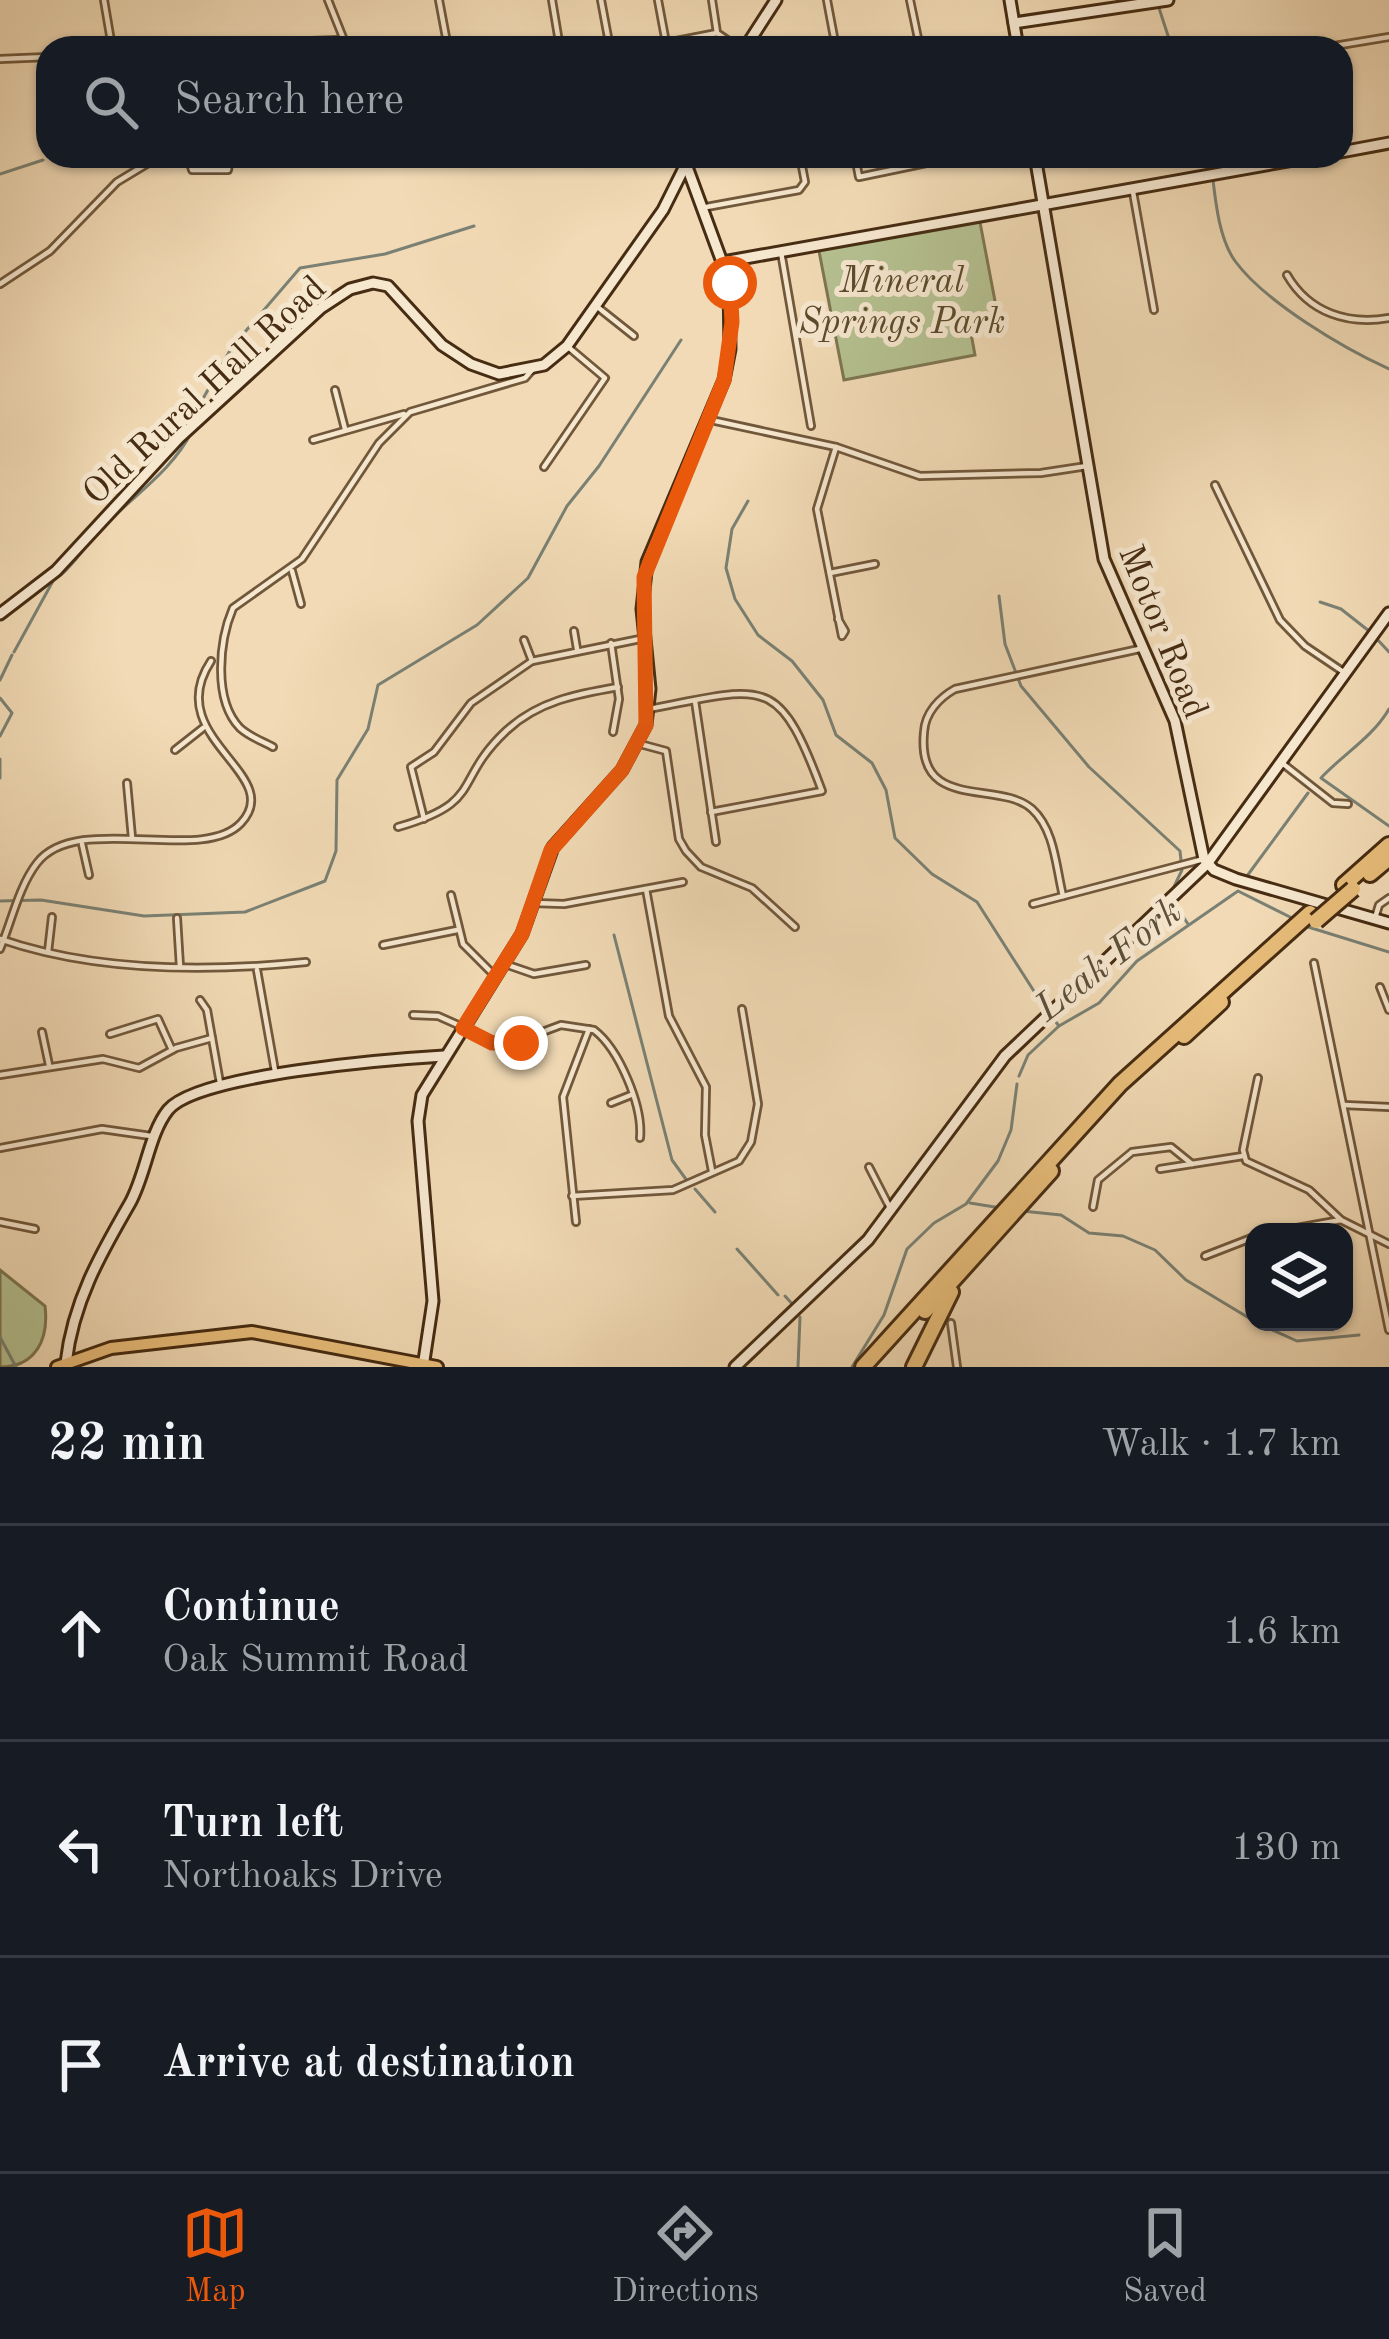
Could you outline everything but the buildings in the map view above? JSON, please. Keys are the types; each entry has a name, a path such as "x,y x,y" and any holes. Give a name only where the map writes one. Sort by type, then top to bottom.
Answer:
{"highway":[{"path":"862,1367 1120,1084 1348,887 1389,845"},
{"path":"1348,887 1389,858"},
{"path":"875,1367 1135,1082 1313,917"},
{"path":"914,1367 932,1325 974,1258"}],"main road":[{"path":"61,1365 111,1348 252,1332 437,1367"}],"street":[{"path":"104,0 110,36"},
{"path":"328,0 342,36"},
{"path":"440,0 446,36"},
{"path":"552,0 558,36"},
{"path":"601,0 608,36"},
{"path":"658,0 665,36"},
{"path":"712,0 717,33"},
{"path":"754,36 776,0"},
{"path":"827,0 834,36"},
{"path":"910,0 918,36"},
{"path":"1010,0 1016,36"},
{"path":"1014,22 1168,0"},
{"path":"702,36 724,36"},
{"path":"1353,43 1389,37"},
{"path":"0,59 36,58"},
{"path":"1353,150 1389,143"},
{"path":"0,284 62,241 117,182 140,168"},
{"path":"191,168 204,173 228,168"},
{"path":"313,440 525,378 567,346 663,210 684,168"},
{"path":"423,1366 433,1301 418,1115 424,1090 505,964 560,836 640,744 649,710 644,638 647,562 707,419 730,349 731,299 723,262 690,168"},
{"path":"701,208 805,188 802,168"},
{"path":"858,168 860,177 903,168"},
{"name":"Motor Road","path":"1037,168 1104,560 1175,721 1206,861"},
{"path":"723,262 1247,168"},
{"path":"1132,188 1154,310"},
{"path":"781,251 811,426"},
{"path":"1287,275 1302,295 1338,317 1365,322 1389,317"},
{"name":"Old Rural Hall Road","path":"0,614 54,572 179,438 321,308 350,289 374,283 388,286 442,345 471,364 499,374 532,370"},
{"path":"595,305 634,336"},
{"path":"544,466 605,377 567,346"},
{"path":"335,390 346,429"},
{"path":"273,747 245,732 230,715 222,656 233,608 292,571 379,443 410,412"},
{"path":"707,419 836,447 926,476 1041,473 1087,466"},
{"path":"836,447 817,496 838,619"},
{"path":"1215,485 1280,620 1305,646 1347,674"},
{"path":"830,573 875,564"},
{"path":"292,571 301,604"},
{"path":"735,1367 854,1255 1004,1056 1206,861 1389,613"},
{"path":"574,631 577,649"},
{"path":"424,819 411,767 434,752 471,703 532,661 644,638"},
{"path":"524,640 532,661"},
{"path":"610,643 618,687 613,732"},
{"path":"1063,896 1041,819 1012,798 969,795 946,784 927,758 926,722 936,703 958,688 1144,648"},
{"path":"0,949 36,864 54,851 132,838 218,836 245,818 251,803 248,782 203,728 195,700 211,662"},
{"path":"398,826 454,806 483,757 518,720 556,700 618,687"},
{"path":"649,710 747,692 781,705 795,722 822,791 711,812"},
{"path":"695,701 716,842"},
{"path":"175,750 203,728"},
{"path":"640,744 666,751 679,839 694,861 752,888 795,927"},
{"path":"1282,763 1333,803 1348,804"},
{"path":"127,783 132,838"},
{"path":"82,844 89,875"},
{"path":"1033,904 1206,861 1236,879 1389,923"},
{"path":"533,903 564,904 683,882"},
{"path":"646,889 669,1016 706,1087 705,1135 712,1174"},
{"path":"451,895 457,930 471,957 496,976"},
{"path":"1375,918 1379,904 1389,898"},
{"path":"48,952 52,917"},
{"path":"177,918 180,968"},
{"path":"383,945 457,930"},
{"path":"2,940 48,952 180,968 306,962"},
{"path":"1314,963 1389,1330"},
{"path":"505,964 534,974 586,965"},
{"path":"256,967 276,1076"},
{"path":"1380,987 1389,1010"},
{"path":"200,1000 220,1083"},
{"path":"572,1196 673,1190 745,1154 757,1117 742,1009"},
{"path":"413,1015 438,1016 505,1046 561,1024 590,1027 611,1048 631,1095 640,1138"},
{"path":"110,1034 158,1019 172,1050"},
{"path":"576,1222 564,1093 590,1027"},
{"path":"42,1032 49,1065"},
{"path":"0,1075 103,1059 139,1068 172,1050 212,1038"},
{"path":"61,1365 75,1308 141,1182 156,1138 176,1102 220,1083 444,1056"},
{"path":"1243,1156 1258,1078"},
{"path":"611,1103 631,1095"},
{"path":"1344,1106 1389,1107"},
{"path":"0,1148 102,1129 156,1138"},
{"path":"1093,1207 1098,1180 1132,1152 1171,1147 1192,1164"},
{"path":"1160,1169 1243,1156"},
{"path":"1243,1156 1259,1170 1309,1190 1341,1220 1389,1244"},
{"path":"868,1167 891,1211"},
{"path":"1324,1223 1341,1220"},
{"path":"0,1222 35,1229"},
{"path":"1205,1256 1245,1240"},
{"path":"951,1323 957,1367"}],"green space":[{"name":"Mineral Springs Park","path":"979,217 999,322 970,328 975,355 844,380 818,246"},
{"path":"0,1270 45,1306 46,1318 38,1349 23,1362 0,1367"}],"waterway":[{"path":"1159,8 1168,36"},
{"path":"0,174 36,162"},
{"path":"1213,180 1226,243 1248,277 1306,322 1389,369"},
{"path":"191,420 232,347 300,268 385,254 474,226"},
{"path":"0,901 41,900 144,916 245,912 325,881 336,851 337,780 368,729 378,685 477,625 528,578 567,506 599,466 681,340"},
{"path":"61,575 172,460 192,431"},
{"path":"748,501 732,529 726,568 735,599 758,635 792,661 823,700 836,735 872,763 886,790 895,838 932,874 977,902 1046,1010"},
{"path":"14,652 53,581"},
{"path":"999,596 1005,644 1021,686 1089,767 1180,851 1182,870 1171,893"},
{"path":"1320,602 1341,609 1369,631"},
{"path":"1376,638 1389,652"},
{"path":"0,680 12,655"},
{"path":"0,698 12,713 0,736"},
{"name":"Leak Fork","path":"1389,709 1321,778 1389,826"},
{"path":"0,759 0,778"},
{"name":"Leak Fork","path":"1247,876 1308,793"},
{"name":"Leak Fork","path":"1019,1076 1028,1055 1059,1026 1099,1003 1137,961 1238,891 1292,918"},
{"path":"1173,902 1188,924"},
{"path":"1305,926 1389,952"},
{"path":"614,935 672,1160 688,1182"},
{"path":"1052,1017 1059,1026"},
{"name":"Leak Fork","path":"852,1367 884,1315 907,1249 934,1223 966,1204 998,1161 1011,1130 1017,1084"},
{"path":"695,1189 715,1212"},
{"path":"970,1203 1001,1208"},
{"path":"1022,1211 1061,1215 1089,1233 1123,1236 1155,1250 1186,1280 1245,1316"},
{"path":"737,1249 778,1295"},
{"path":"785,1296 795,1307"},
{"path":"798,1367 800,1317"},
{"path":"1275,1331 1297,1341 1359,1335"},
{"path":"0,1337 16,1367"}],"route":[{"path":"521,1043 492,1043 463,1028 522,934 551,850 640,744 650,689 642,608 644,577 658,531 724,380 732,322 730,283"}]}
